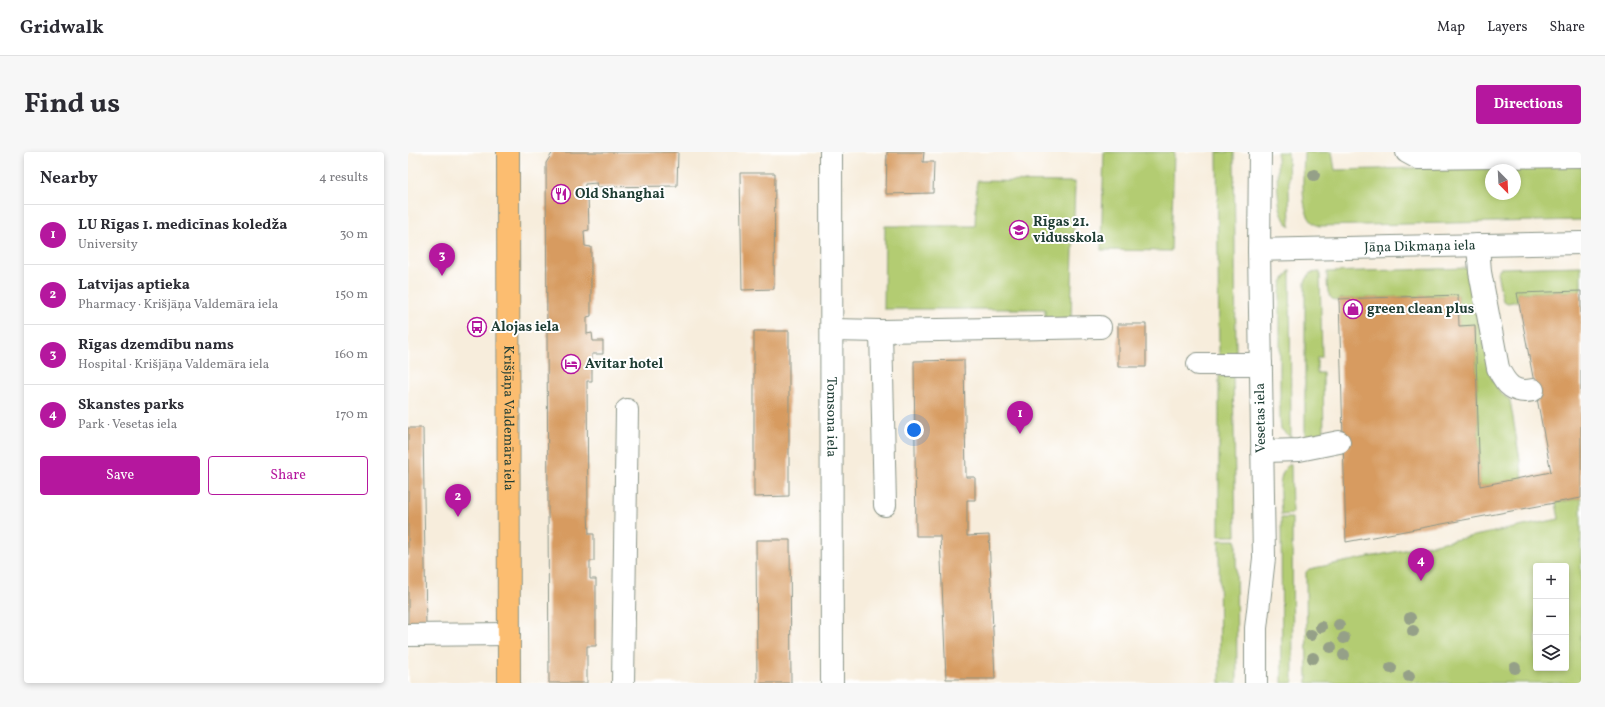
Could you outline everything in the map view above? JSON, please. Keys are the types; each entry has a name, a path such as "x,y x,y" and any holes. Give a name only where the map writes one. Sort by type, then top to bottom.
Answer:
{"main road":[{"name":"Krišjāņa Valdemāra iela","path":"508,152 509,683"}],"street":[{"name":"Tomsona iela","path":"831,152 832,683"},
{"name":"Vesetas iela","path":"1256,683 1256,628 1264,558 1260,364 1260,152"},
{"path":"1408,152 1418,158 1581,156"},
{"name":"Jāņa Dikmaņa iela","path":"1259,250 1478,246 1581,242"},
{"path":"1478,246 1480,272 1498,368 1503,379 1510,387 1517,391 1533,390"},
{"path":"832,330 881,331 1100,327"},
{"path":"881,331 885,505"},
{"path":"1198,364 1260,364"},
{"path":"623,683 627,410"},
{"path":"1262,451 1299,450 1339,442"},
{"path":"408,635 509,634"}],"green space":[{"path":"1104,152 1174,152 1171,251 1101,250"},
{"path":"1217,152 1234,152 1236,352 1235,355 1219,356"},
{"path":"1277,152 1288,152 1290,227 1285,221 1279,203"},
{"path":"1304,152 1332,152 1335,170 1485,166 1485,200 1521,200 1521,165 1581,164 1581,220 1319,226 1312,222 1307,214 1303,194"},
{"path":"977,181 1075,182 1071,319 1045,319 1045,309 884,309 885,226 975,226"},
{"path":"1581,266 1581,291 1517,293 1518,301 1508,303 1503,301 1497,273 1500,268"},
{"path":"1469,268 1490,375 1496,386 1506,398 1510,400 1523,478 1480,486 1475,326 1459,326 1458,295 1339,299 1339,301 1331,298 1327,286 1327,272"},
{"path":"1290,270 1291,438 1281,429 1280,419 1280,293 1282,282"},
{"path":"1320,272 1322,357 1317,358 1317,373 1323,373 1324,436 1305,439 1305,282 1310,273"},
{"path":"1233,375 1236,536 1219,536 1219,376"},
{"path":"1291,464 1292,514 1281,515 1281,479 1286,468"},
{"path":"1581,498 1581,683 1307,683 1306,572 1309,569 1559,519 1556,503"},
{"path":"1281,518 1292,518 1293,683 1282,683"},
{"path":"1219,540 1236,540 1237,683 1220,683"}],"building":[{"path":"553,152 678,152 677,186 596,187 597,183 585,184 584,194 588,194 589,230 584,231 585,246 591,247 591,316 587,317 587,334 592,333 593,341 603,341 603,354 592,354 592,381 587,381 588,514 589,534 594,534 594,561 590,561 590,579 596,579 596,646 587,646 587,683 549,683 546,163"},
{"path":"887,152 924,152 923,162 934,162 933,193 886,194"},
{"path":"740,173 775,173 774,289 742,290"},
{"path":"1581,291 1581,498 1346,542 1339,299 1458,295 1459,326 1475,325 1480,486 1551,472 1517,293"},
{"path":"1118,324 1146,324 1146,367 1118,367"},
{"path":"754,331 789,331 789,496 754,497"},
{"path":"964,360 966,477 975,477 975,500 967,500 967,536 989,535 995,679 946,679 940,536 916,536 914,361"},
{"path":"408,428 423,428 426,628 408,628"},
{"path":"756,540 790,540 791,683 757,683"}],"place":[{"name":"Old Shanghai","path":"561,194"},
{"name":"Rīgas 21. vidusskola","path":"1019,230"},
{"name":"Rīgas dzemdību nams","path":"442,276"},
{"name":"green clean plus","path":"1353,309"},
{"name":"Alojas iela","path":"477,327"},
{"name":"Avitar hotel","path":"571,364"},
{"name":"LU Rīgas 1. medicīnas koledža","path":"1020,434"},
{"name":"Latvijas aptieka","path":"458,517"},
{"name":"Skanstes parks","path":"1421,581"}]}
